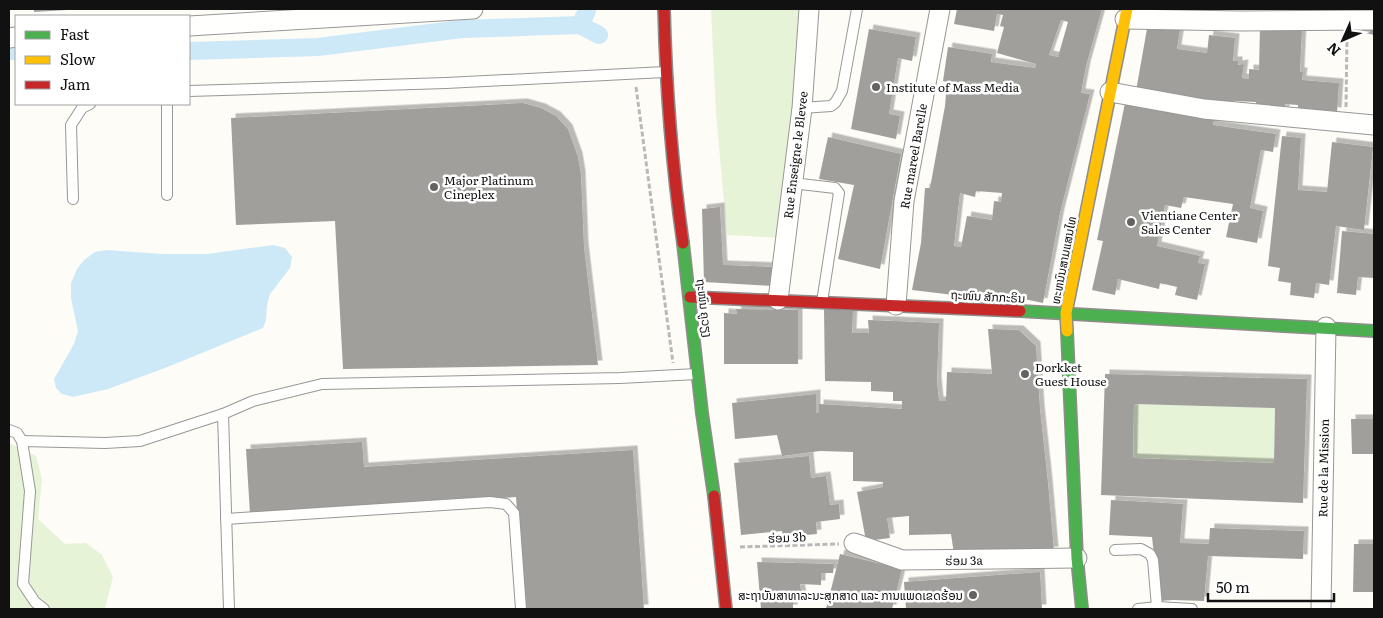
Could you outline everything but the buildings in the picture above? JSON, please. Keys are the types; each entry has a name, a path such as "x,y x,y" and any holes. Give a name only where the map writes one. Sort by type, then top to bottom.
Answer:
{"street":[{"path":"190,26 473,9"},
{"name":"ຖະໜົນ ຄູວຽງ","path":"664,9 666,72 675,187 690,296 726,609"},
{"name":"Rue Enseigne le Blevee","path":"778,300 802,108 809,9"},
{"name":"Rue mareel Barelle","path":"896,305 904,201 940,9"},
{"path":"1126,14 1241,21 1374,20"},
{"name":"ທະຫນົນສາມແສນໄທ","path":"1082,609 1077,558 1066,313 1126,14"},
{"path":"1110,92 1204,109 1374,125"},
{"name":"ຖະໜົນ ສັກກະຣິນ","path":"690,296 1066,313 1374,331"},
{"name":"Rue de la Mission","path":"1320,609 1326,327"},
{"name":"ຮ່ອມ 3a","path":"854,543 902,560 1077,558"}],"lane":[{"path":"802,108 831,106 842,91 857,9"},
{"path":"190,91 446,83 666,72"},
{"path":"73,199 71,125 82,108 88,105"},
{"path":"167,105 167,195"},
{"path":"792,183 835,188 838,193 822,302"},
{"path":"22,441 105,443 140,441 223,414 253,401 322,384 698,374"},
{"path":"223,414 229,609"},
{"path":"9,430 17,433 22,441 30,492 22,584 35,602 44,609"},
{"path":"226,518 490,502 506,504 514,513 521,609"},
{"path":"1115,550 1141,549 1150,554 1153,560 1157,607"},
{"path":"1138,609 1157,607 1192,609"}],"path":[{"path":"1346,122 1347,20"},
{"path":"635,74 674,376"},
{"name":"ຮ່ອມ 3b","path":"720,547 854,543"}],"green space":[{"path":"711,9 800,9 796,101 782,238 727,235 716,113"},
{"path":"1134,404 1275,408 1274,463 1133,458"},
{"path":"9,443 36,456 42,479 38,519 65,544 86,543 102,555 113,577 105,609 9,609"}],"water":[{"path":"273,245 285,248 292,257 290,268 270,294 263,328 108,389 73,397 62,394 56,388 54,379 74,344 78,331 71,298 71,283 77,269 84,260 95,252 107,250 161,254 208,254"}],"waterway":[{"path":"580,25 587,11"},
{"path":"190,51 318,47 462,29 580,25 599,35"},
{"path":"9,51 15,51"}],"traffic: fast":[{"path":"683,243 702,413 714,496"},
{"path":"1020,311 1374,331"},
{"path":"1067,331 1077,558 1082,609"}],"traffic: slow":[{"path":"1067,331 1066,313 1127,9"}],"traffic: jam":[{"path":"664,9 670,127 683,243"},
{"path":"690,297 1020,311"},
{"path":"714,496 726,609"}],"place":[{"name":"Institute of Mass Media","path":"876,87"},
{"name":"Major Platinum Cineplex","path":"434,187"},
{"name":"Vientiane Center Sales Center","path":"1131,222"},
{"name":"Dorkket Guest House","path":"1025,374"},
{"name":"ສະຖາບັນສາທາລະນະສຸກສາດ ແລະ ການແພດເຂດຮ້ອນ","path":"973,595"}]}
